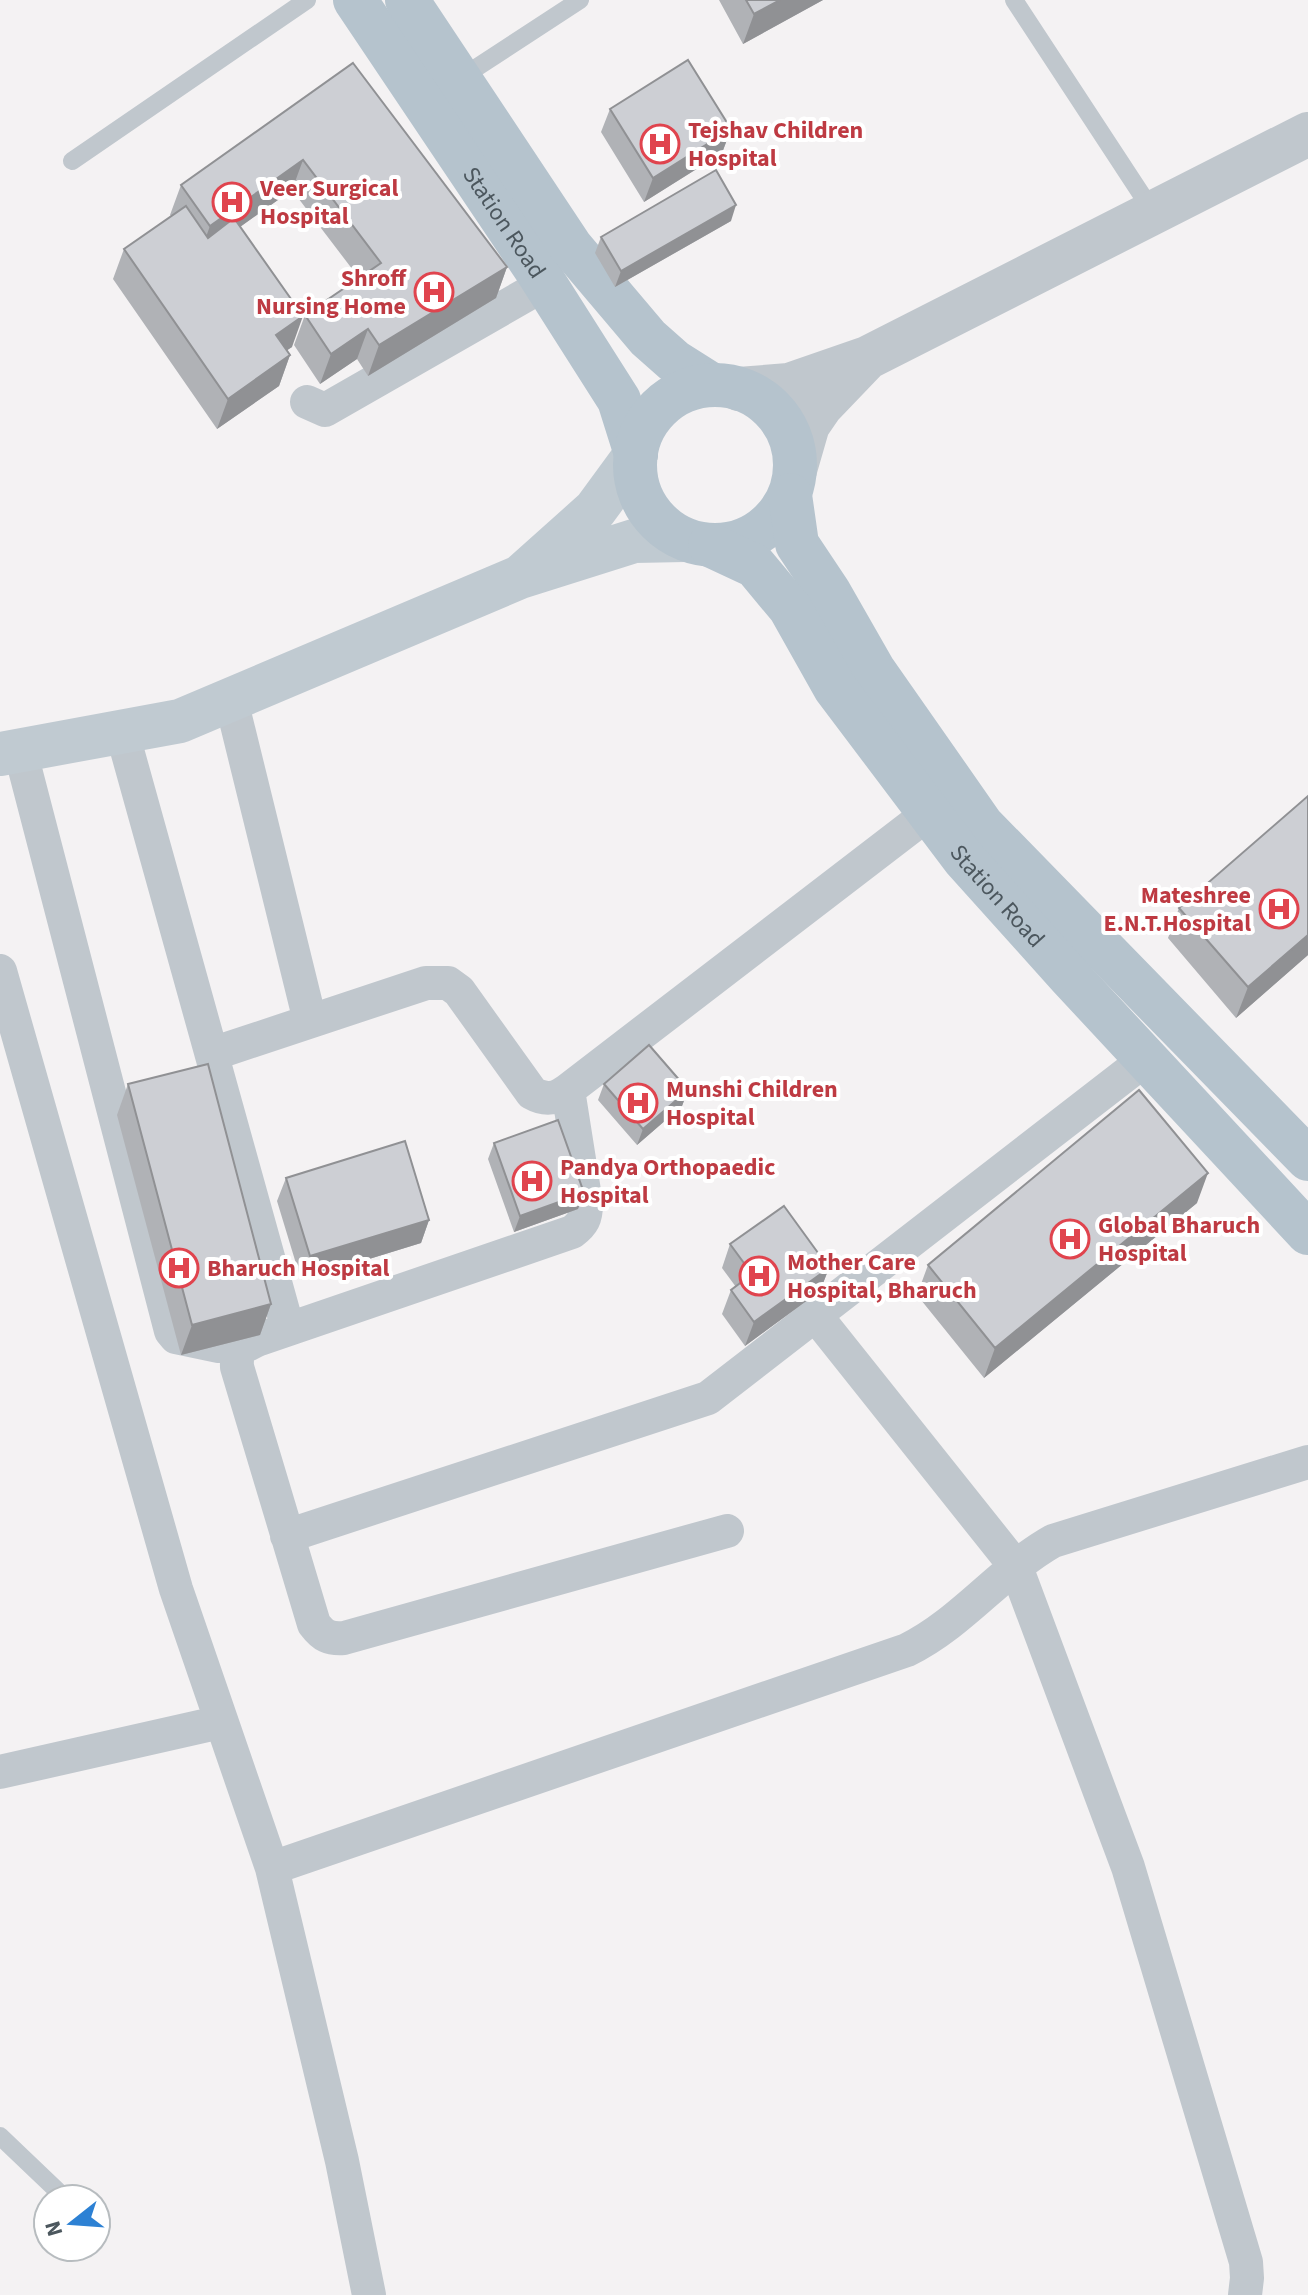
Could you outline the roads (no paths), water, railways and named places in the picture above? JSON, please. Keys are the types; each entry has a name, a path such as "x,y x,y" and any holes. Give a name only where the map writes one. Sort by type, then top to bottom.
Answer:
{"main road":[{"name":"Station Road","path":"355,0 619,400 636,454"},
{"name":"Station Road","path":"407,0 571,247 648,338 674,361 725,387"},
{"path":"10,752 180,721 520,577 634,541 735,543 758,533 777,517 793,482 793,444 783,422 764,401 725,387 685,391 662,405 644,427 636,454 637,482 647,507 663,526 698,542"},
{"path":"520,577 595,510 636,454"},
{"name":"Station Road","path":"793,482 797,544 829,592 873,669 982,825 1308,1159"},
{"name":"Station Road","path":"698,542 755,566 790,608 835,688 964,859 1308,1233"}],"street":[{"path":"725,387 789,385 867,358 1308,134"},
{"path":"307,402 325,410 545,284"},
{"path":"793,482 808,425 821,406 867,358"},
{"path":"231,700 310,1021"},
{"path":"122,732 288,1329"},
{"path":"10,752 173,1335 239,1350 257,1340 582,1226 586,1204 568,1090"},
{"path":"212,1054 426,983 448,983 459,991 532,1093 550,1099 568,1090 929,813"},
{"path":"0,971 176,1589 272,1868 342,2161 369,2295"},
{"path":"287,1536 697,1403 717,1393 1146,1059"},
{"path":"816,1316 1016,1567 1128,1867 1246,2262 1245,2295"},
{"path":"239,1350 237,1367 314,1624 321,1634 330,1639 344,1638 727,1531"},
{"path":"272,1868 907,1650 935,1634 1016,1567 1053,1541 1308,1462"},
{"path":"0,1772 221,1722"}],"lane":[{"path":"72,161 307,0"},
{"path":"459,79 580,0"},
{"path":"1014,0 1153,212"},
{"path":"0,2136 49,2183"}],"place":[{"name":"Tejshav Children Hospital","path":"660,144"},
{"name":"Veer Surgical Hospital","path":"232,202"},
{"name":"Shroff Nursing Home","path":"434,292"},
{"name":"Mateshree E.N.T.Hospital","path":"1279,909"},
{"name":"Munshi Children Hospital","path":"638,1103"},
{"name":"Pandya Orthopaedic Hospital","path":"532,1181"},
{"name":"Global Bharuch Hospital","path":"1070,1239"},
{"name":"Bharuch Hospital","path":"179,1268"},
{"name":"Mother Care Hospital, Bharuch","path":"759,1276"}]}
